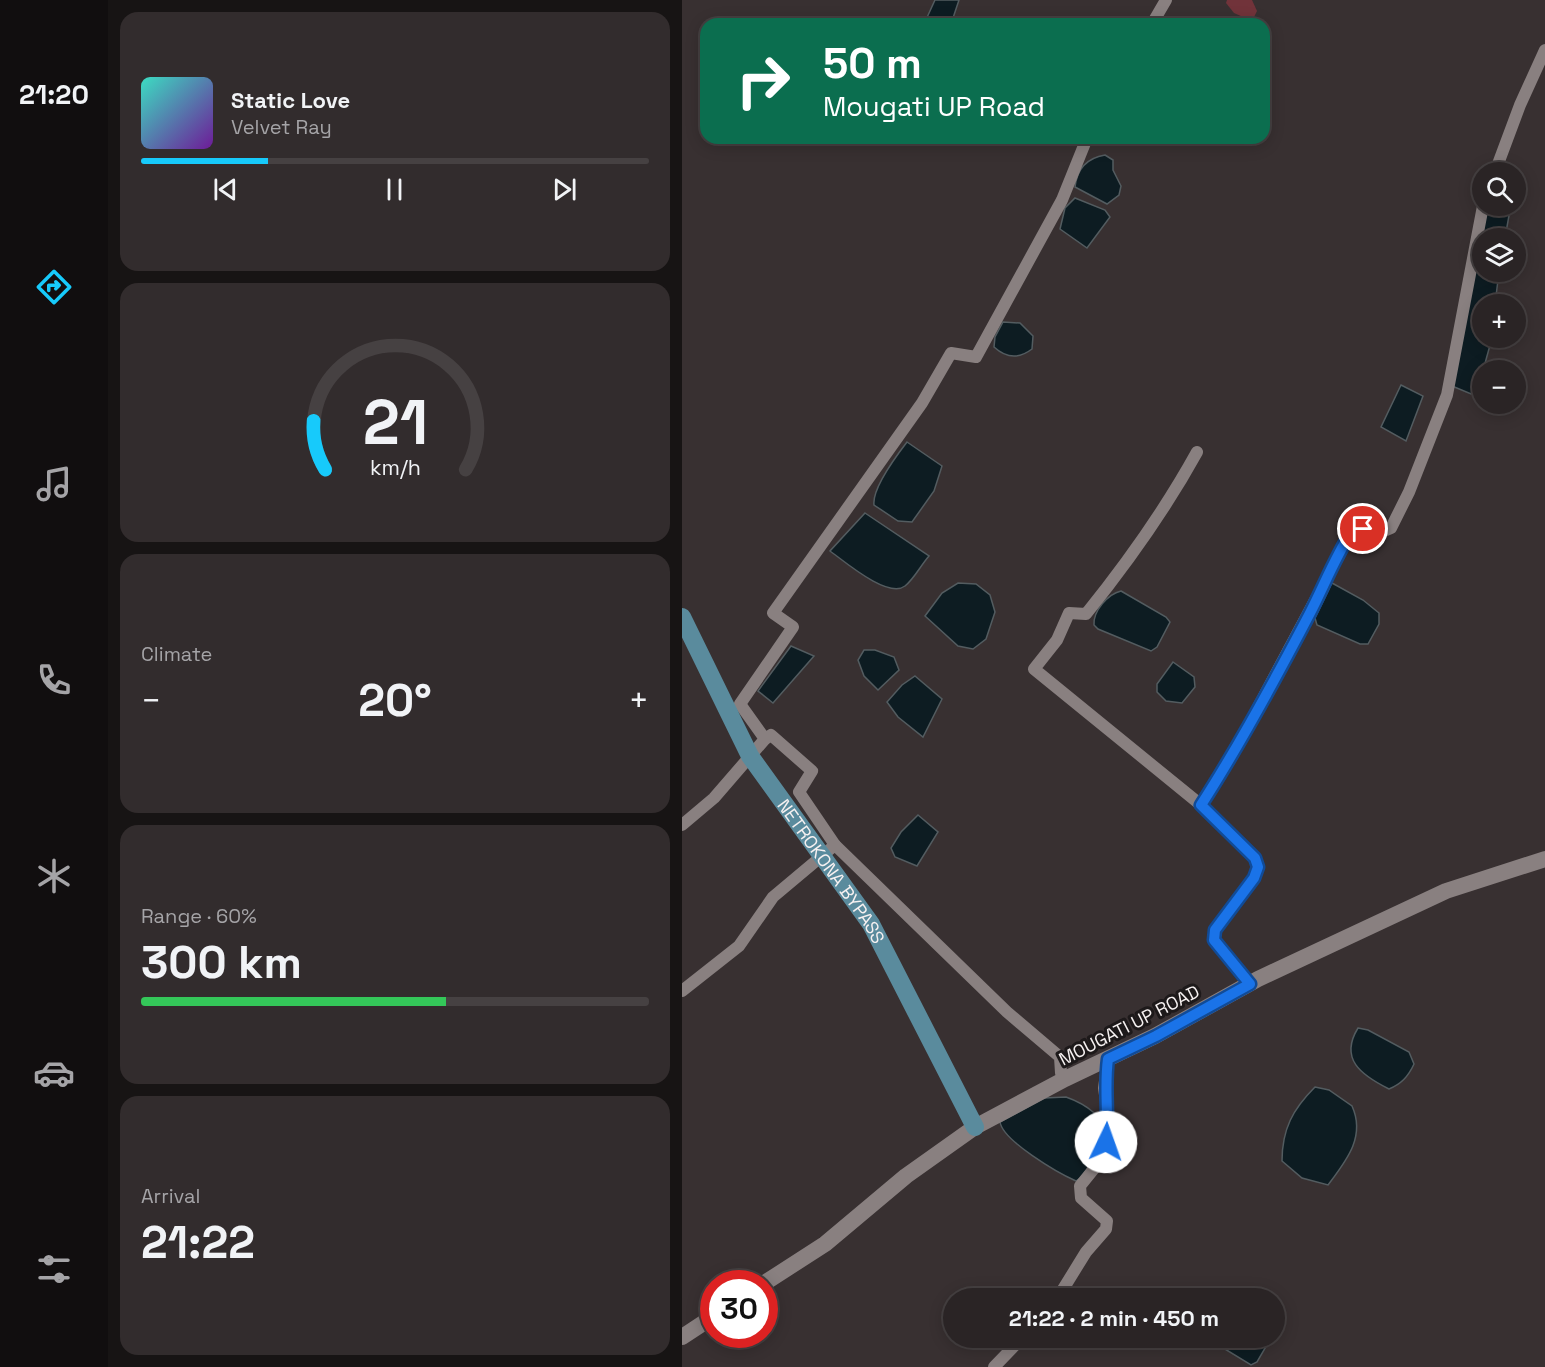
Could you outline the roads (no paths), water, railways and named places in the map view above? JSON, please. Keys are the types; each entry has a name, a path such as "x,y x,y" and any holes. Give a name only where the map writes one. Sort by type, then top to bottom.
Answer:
{"main road":[{"name":"NETROKONA BYPASS","path":"682,617 750,756 829,851 871,924 975,1127"}],"street":[{"path":"1155,18 1165,0"},
{"path":"1499,162 1544,50"},
{"path":"765,739 740,704 793,627 773,613 911,414 922,403 951,353 976,357 1062,200 1085,144"},
{"path":"1201,805 1231,758 1352,531 1356,528 1377,534 1391,528 1409,492 1447,395 1481,216"},
{"path":"1197,452 1168,505 1131,558 1086,614 1069,613 1057,640 1034,669 1201,805 1255,858 1258,867 1254,878 1215,930 1214,940 1250,984"},
{"path":"682,825 714,798 765,739 772,735 812,771 799,792 829,851 1060,1057 1061,1073 1065,1079"},
{"path":"682,991 739,946 772,897 829,851"},
{"name":"MOUGATI UP ROAD","path":"778,1274 825,1244 906,1176 975,1127 1065,1079 1156,1036 1250,984 1446,891 1544,858"},
{"path":"1064,1288 1086,1252 1106,1229 1107,1221 1081,1198 1080,1186 1097,1165 1106,1142 1108,1116 1104,1088 1108,1059"},
{"path":"682,1337 700,1325"},
{"path":"994,1367 1012,1348"}]}
